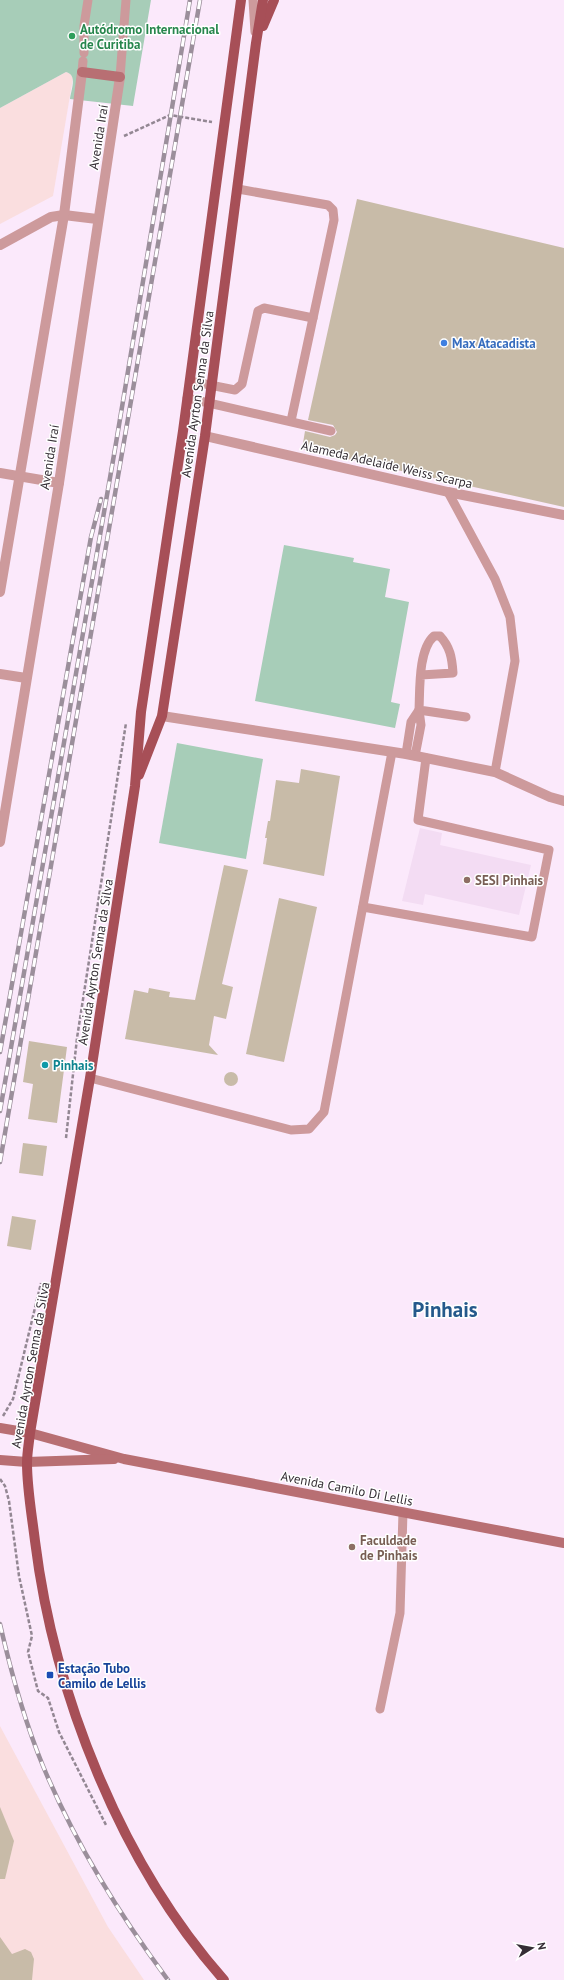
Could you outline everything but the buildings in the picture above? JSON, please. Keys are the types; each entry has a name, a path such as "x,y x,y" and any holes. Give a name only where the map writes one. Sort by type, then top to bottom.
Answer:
{"main road":[{"name":"Avenida Ayrton Senna da Silva","path":"224,1980 189,1936 152,1881 105,1791 81,1731 50,1628 39,1573 27,1462 30,1433 90,1078 135,786 141,712 188,398 241,0"},
{"name":"Avenida Ayrton Senna da Silva","path":"135,786 162,716 205,436 256,43 263,0"},
{"path":"256,43 274,0"},
{"path":"83,62 120,77"},
{"name":"Avenida Camilo Di Lellis","path":"0,1428 30,1433 124,1458 564,1543"},
{"name":"Avenida Camilo Di Lellis","path":"0,1460 27,1462 124,1458"}],"street":[{"name":"Avenida Iraí","path":"0,592 21,477 64,215 83,62"},
{"name":"Avenida Iraí","path":"0,842 59,483 98,219 112,141 120,77"},
{"path":"0,245 51,217 64,215 98,219"},
{"name":"Alameda Adelaide Weiss Scarpa","path":"205,436 448,492 564,515"},
{"path":"0,473 59,483"},
{"path":"0,674 26,678"},
{"path":"162,716 410,755 495,772 550,797 564,801"}],"lane":[{"path":"83,62 84,26 88,0"},
{"path":"120,77 126,0"},
{"path":"253,0 256,43"},
{"path":"238,189 328,205 333,210 334,220 291,421"},
{"path":"190,381 235,390 242,384 258,311 261,309 264,308 313,318"},
{"path":"188,398 209,401 331,431"},
{"path":"448,492 495,580 510,617 515,661 495,772"},
{"path":"410,755 411,722 418,710 421,675 424,654 428,640 434,636 440,636 448,645 452,659 453,673 421,675"},
{"path":"418,710 466,717"},
{"path":"90,1078 291,1130 310,1129 324,1112 392,752"},
{"path":"363,907 532,937 549,850 418,820 426,758"},
{"path":"380,1709 400,1613 403,1512"}],"path":[{"path":"210,130 212,114"},
{"path":"112,141 170,115 225,123"},
{"path":"65,1143 77,1038 126,722"},
{"path":"4,1413 13,1399 42,1279"}],"shaded area":[{"path":"66,72 71,74 73,78 53,196 0,224 0,108"},
{"name":"SESI Pinhais","path":"420,828 442,833 440,845 531,865 519,915 425,894 423,905 402,901"},
{"path":"0,1726 108,1927 144,1980 0,1980"}],"green space":[{"name":"Autódromo Internacional de Curitiba","path":"0,0 151,0 133,106 70,99 73,79 70,74 66,72 0,108"},
{"path":"284,545 354,558 353,562 390,569 385,597 409,602 391,702 400,704 395,728 255,701"},
{"path":"177,743 263,759 246,859 159,843"}],"railway":[{"path":"0,1111 115,449 190,0"},
{"path":"0,1162 200,0"},
{"path":"0,1052 91,537 101,499"},
{"path":"0,1624 13,1678 36,1749 69,1823 115,1904 168,1980"}],"place":[{"name":"Autódromo Internacional de Curitiba","path":"72,36"},
{"name":"Max Atacadista","path":"444,343"},
{"name":"SESI Pinhais","path":"467,880"},
{"name":"Pinhais","path":"45,1065"},
{"name":"Faculdade de Pinhais","path":"352,1547"},
{"name":"Estação Tubo Camilo de Lellis","path":"50,1675"}],"district":[{"name":"Pinhais","path":"445,1310"}]}
